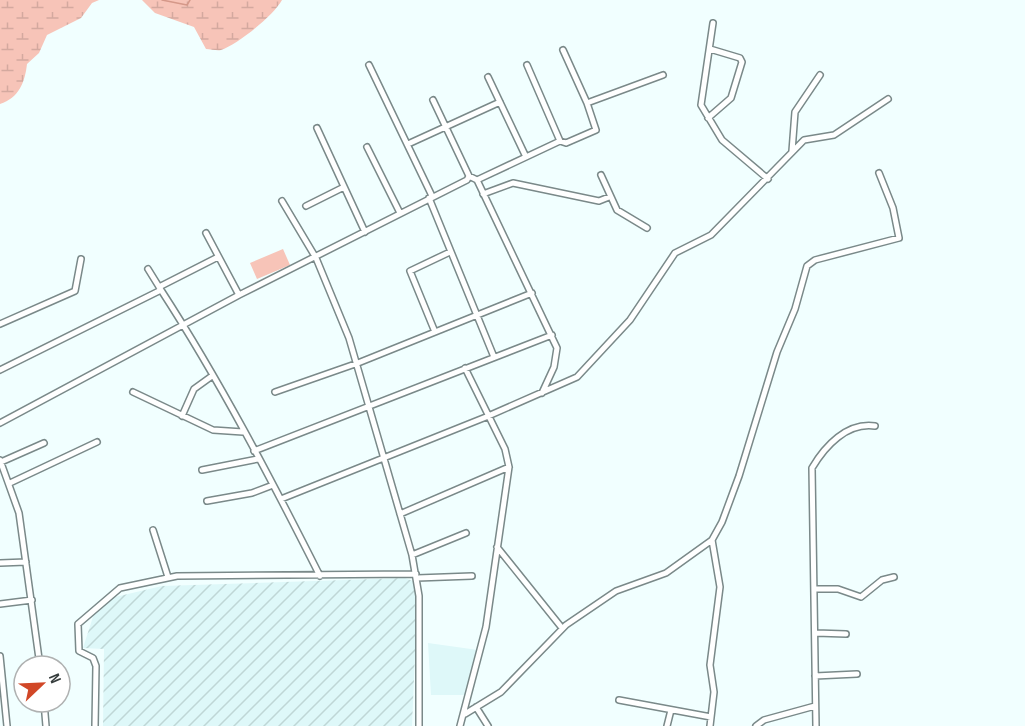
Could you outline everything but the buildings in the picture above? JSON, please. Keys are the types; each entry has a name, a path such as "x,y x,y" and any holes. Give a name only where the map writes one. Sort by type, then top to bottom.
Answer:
{"street":[{"path":"713,23 705,92 701,102 722,140 768,179"},
{"path":"708,118 731,98 742,62 740,58 710,49"},
{"path":"477,180 560,141 566,143 596,130 587,103 563,50"},
{"path":"369,65 431,197 450,252 494,357"},
{"path":"527,65 560,141"},
{"path":"587,103 663,75"},
{"path":"792,151 795,112 820,75"},
{"path":"488,77 526,157"},
{"path":"281,499 568,382 587,368 634,314 675,254 706,238 807,138 834,135 888,99"},
{"path":"433,100 469,176 477,180 552,335 558,356 542,393"},
{"path":"408,144 500,102"},
{"path":"317,128 365,232"},
{"path":"367,147 400,213"},
{"path":"465,714 507,686 562,628 616,591 666,573 712,540 722,522 739,476 807,266 816,260 899,238 893,208 879,173"},
{"path":"601,175 609,197 623,216 647,228"},
{"path":"0,423 183,324 463,182 469,176"},
{"path":"483,194 513,183 599,201 609,197"},
{"path":"306,206 344,187"},
{"path":"282,201 316,258 358,363 412,555 417,576 419,726"},
{"path":"206,233 239,295"},
{"path":"435,332 410,271 450,252"},
{"path":"0,370 218,257"},
{"path":"0,324 75,291 81,259"},
{"path":"148,269 183,324 273,484 320,576"},
{"path":"274,392 358,363 532,293"},
{"path":"254,451 552,335"},
{"path":"460,726 486,627 509,467 505,449 486,417 465,369"},
{"path":"182,416 194,389 212,376"},
{"path":"133,392 217,431 243,432"},
{"path":"816,726 816,589 812,468 834,440 846,431 863,425 875,426"},
{"path":"10,483 97,441"},
{"path":"39,654 19,513 10,483 0,461 44,443"},
{"path":"202,470 258,459"},
{"path":"400,514 509,467"},
{"path":"207,501 252,493 273,484"},
{"path":"153,531 168,577"},
{"path":"412,555 466,533"},
{"path":"710,726 714,692 710,670 720,587 712,540"},
{"path":"497,547 562,628"},
{"path":"0,563 26,562"},
{"path":"94,726 96,666 93,658 79,651 78,624 120,588 168,577 472,576"},
{"path":"816,589 838,589 861,597 882,580 894,577"},
{"path":"0,604 32,600"},
{"path":"816,633 846,634"},
{"path":"0,656 7,726"},
{"path":"815,676 857,674"},
{"path":"619,700 711,717"},
{"path":"756,726 764,720 815,706"},
{"path":"476,707 488,726"},
{"path":"668,726 671,710"}],"shaded area":[{"path":"405,578 418,583 412,726 103,726 104,649 83,648 98,601 162,586"},
{"path":"428,643 478,650 467,695 431,695"}],"green space":[{"path":"0,0 99,0 92,3 81,18 47,35 39,53 27,64 20,88 12,98 0,104"},
{"path":"142,0 282,0 254,29 228,47 218,50 206,49 194,27 155,13"},
{"path":"283,249 290,265 257,279 250,263"}],"waterway":[{"path":"162,0 187,5 190,0"}]}
